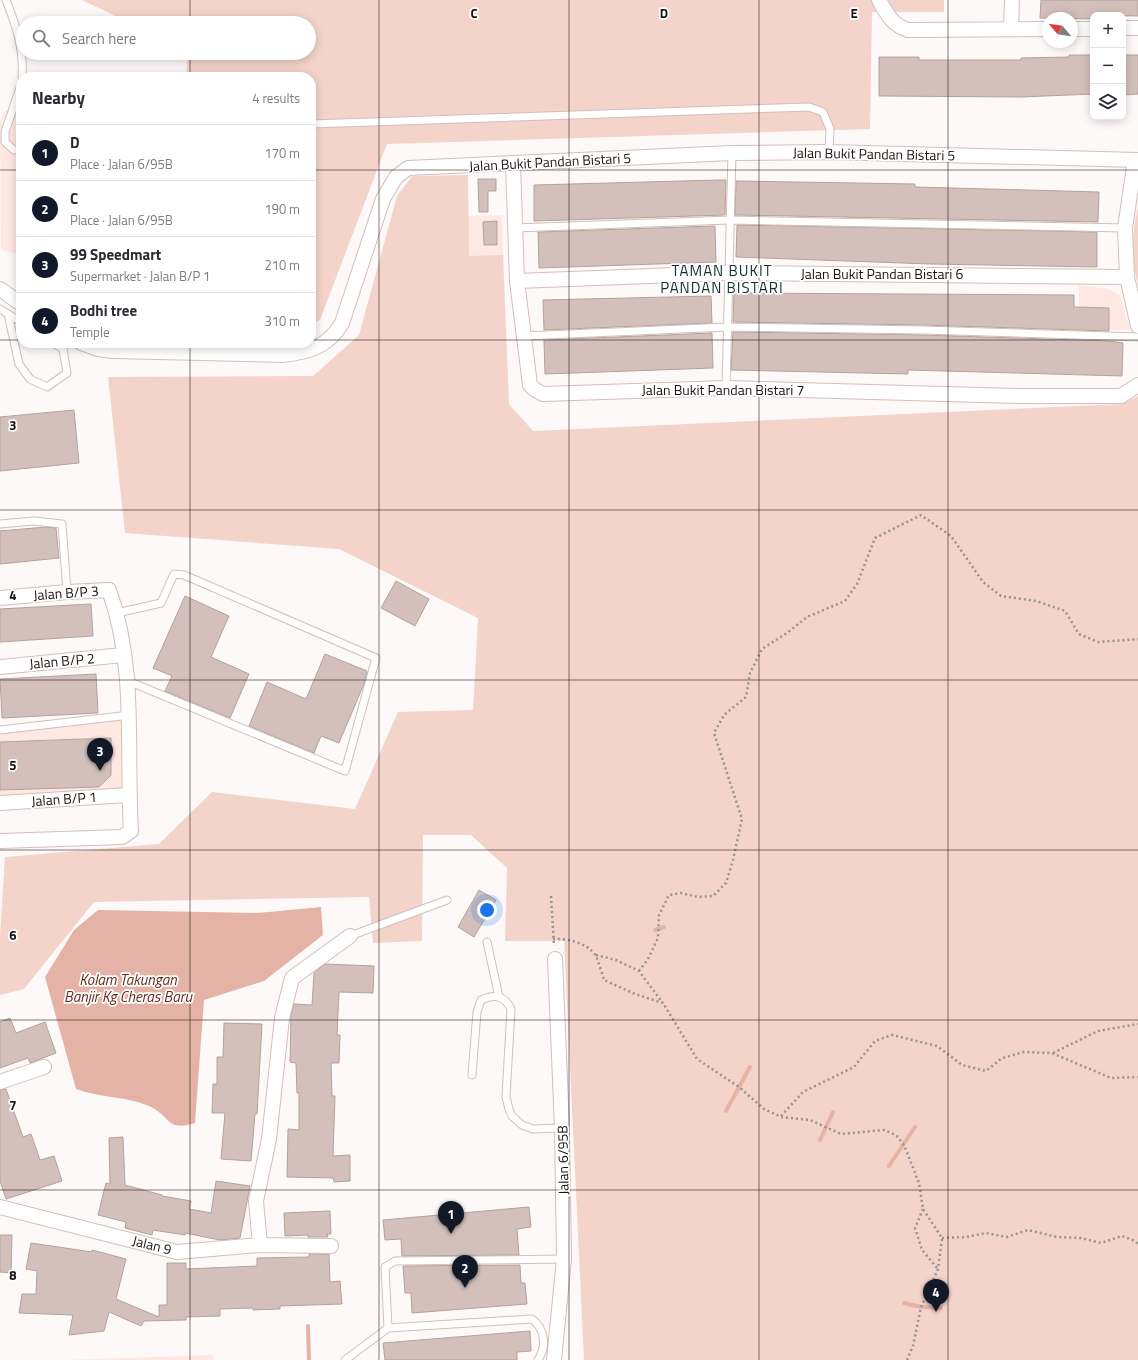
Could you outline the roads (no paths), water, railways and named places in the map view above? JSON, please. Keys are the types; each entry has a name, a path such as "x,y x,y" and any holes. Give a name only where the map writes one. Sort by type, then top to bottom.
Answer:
{"street":[{"path":"879,0 887,16 894,23 908,30 1042,29"},
{"path":"1011,29 1012,0"},
{"path":"1126,28 1138,28"},
{"path":"1078,29 1090,29"},
{"name":"Jalan Bukit Pandan Bistari 5","path":"95,348 113,351 283,355 301,353 317,348 332,338 342,323 383,199 391,184 401,172 416,167 513,164 732,153 829,152 1136,160"},
{"path":"1136,160 1125,228 1127,277 1138,326"},
{"name":"Jalan Bukit Pandan Bistari 7","path":"513,164 517,281 530,385 543,394 726,388 1004,396 1121,396 1138,386"},
{"name":"Jalan Bukit Pandan Bistari 6","path":"517,281 729,274 1127,277"},
{"path":"0,289 16,300"},
{"name":"Jalan B/P 3","path":"0,598 109,590 117,613"},
{"path":"0,841 122,837 131,831 128,794 130,715 128,682 117,613"},
{"name":"Jalan B/P 2","path":"0,667 123,655"},
{"name":"Jalan B/P 1","path":"0,803 128,794"},
{"path":"260,1245 256,1201 269,1139 282,1018 292,978 350,936"},
{"name":"Jalan 6/95B","path":"554,1360 564,1259 562,1128 555,959"},
{"path":"0,1082 44,1067"},
{"name":"Jalan 9","path":"0,1207 177,1252 260,1245 331,1246"}],"lane":[{"path":"6,0 16,26"},
{"path":"22,60 22,72"},
{"path":"14,150 5,142 5,132 16,100"},
{"path":"316,124 809,107 823,112 830,128 829,152"},
{"path":"726,388 732,153"},
{"path":"515,228 730,220 1125,228"},
{"path":"0,309 16,319"},
{"path":"8,314 19,364 30,379 47,388 67,373 63,349 62,348"},
{"path":"524,336 728,328 915,330 1138,337"},
{"path":"0,524 34,521 62,524 67,592"},
{"path":"117,613 161,603 174,574 184,575 376,658 345,771 128,682"},
{"path":"0,730 130,715"},
{"path":"350,936 447,900"},
{"path":"487,942 499,997"},
{"path":"472,1075 477,1012 481,1000 491,996 499,997 508,1003 511,1009 506,1097 512,1116 522,1125 533,1129 562,1128"},
{"path":"388,1328 385,1267 395,1261 564,1259"},
{"path":"345,1360 388,1328 532,1319 539,1324 543,1334 543,1348 538,1360"}],"water":[{"name":"Kolam Takungan Banjir Kg Cheras Baru","path":"321,907 323,935 264,981 204,1000 195,1123 179,1126 169,1122 156,1110 149,1106 131,1100 94,1094 76,1089 45,977 74,930 98,910 258,913"}],"waterway":[{"path":"655,930 664,927"},
{"path":"726,1111 750,1067"},
{"path":"820,1140 833,1112"},
{"path":"889,1166 915,1127"},
{"path":"904,1303 921,1307 941,1308"},
{"path":"308,1326 309,1360"}],"place":[{"name":"99 Speedmart","path":"100,771"},
{"name":"D","path":"451,1234"},
{"name":"C","path":"465,1288"},
{"name":"Bodhi tree","path":"936,1312"}],"district":[{"name":"TAMAN BUKIT PANDAN BISTARI","path":"722,280"}]}
